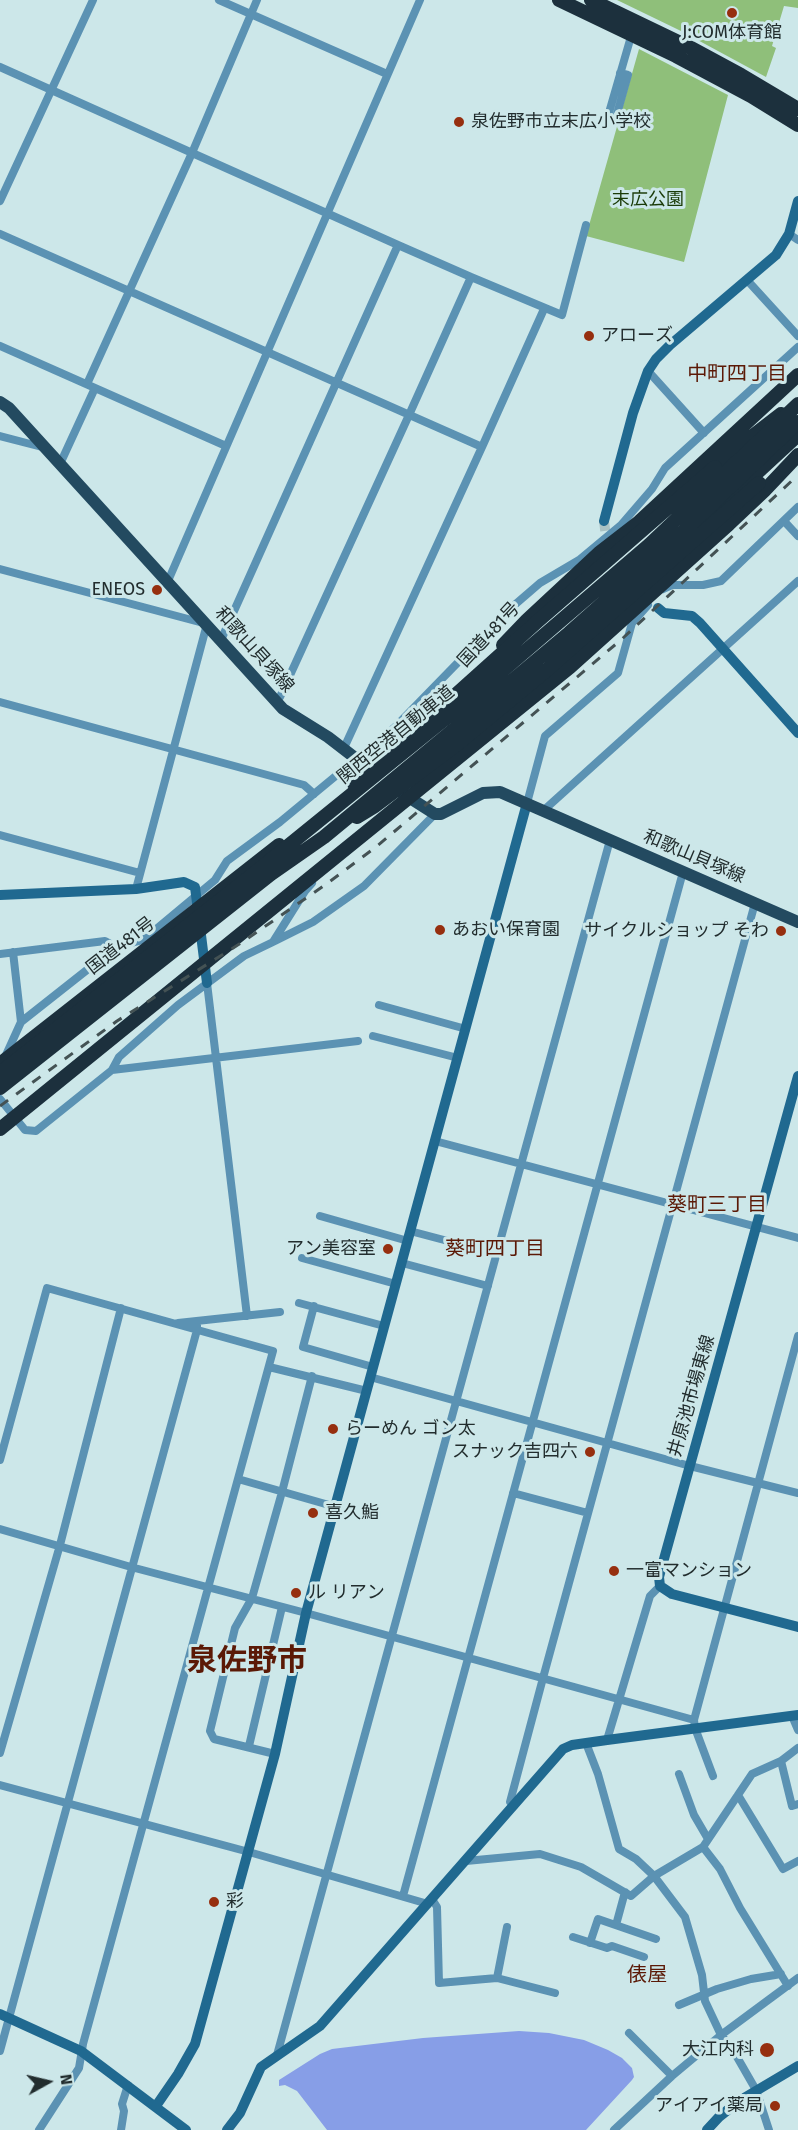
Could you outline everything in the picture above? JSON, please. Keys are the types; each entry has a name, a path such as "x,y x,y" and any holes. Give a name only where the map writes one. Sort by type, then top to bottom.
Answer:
{"highway":[{"path":"559,0 632,33 751,96 798,125"},
{"path":"591,0 701,54 798,109"},
{"path":"715,467 798,376"},
{"name":"国道481号","path":"1,1066 197,902 372,772 438,718 527,620 599,553 639,522 798,376"},
{"path":"319,821 368,769 422,725 538,620 715,467 798,402"},
{"path":"438,718 535,639 728,468 798,402"},
{"name":"関西空港自動車道","path":"1,1066 319,821 552,629 649,545 798,402"},
{"name":"関西空港自動車道","path":"0,1089 271,874 324,837 569,633 682,533 798,422"},
{"path":"759,483 798,436"},
{"path":"478,742 530,679 558,651 798,436"},
{"path":"324,837 375,806 455,746 582,641 798,448"},
{"path":"0,1129 578,660 764,491 798,455"}],"main road":[{"name":"和歌山貝塚線","path":"0,402 9,408 283,709 344,748 372,772 435,814 441,814 476,796 492,791 500,792 798,922"}],"street":[{"path":"0,201 93,0"},
{"path":"219,0 387,74"},
{"path":"60,464 129,291 192,153 257,0"},
{"path":"168,581 420,0"},
{"path":"613,115 620,73 632,33"},
{"path":"0,67 398,245 562,315 586,225"},
{"path":"604,520 633,413 648,371 670,345 776,255 793,237 798,201"},
{"path":"0,234 482,447"},
{"path":"221,640 398,245"},
{"path":"276,701 280,697 471,277"},
{"path":"747,280 798,336"},
{"path":"344,748 544,309"},
{"path":"0,345 226,447"},
{"path":"1,1066 21,1022 116,947 143,940 197,902 227,861 396,727 511,608 540,583 579,560 621,525 652,489 665,468 798,347"},
{"path":"648,371 704,433"},
{"path":"0,436 44,448"},
{"path":"156,2106 195,2044 275,1754 306,1613 545,736 618,673 632,623 663,589 672,585 703,585 721,581 798,507"},
{"path":"784,521 798,536"},
{"path":"0,569 207,624 136,889"},
{"path":"544,810 798,581"},
{"path":"658,608 664,613 692,616 798,733"},
{"path":"402,748 426,703 474,647"},
{"path":"0,702 304,785 314,794"},
{"path":"0,1100 25,1130 36,1131 112,1070 119,1057 207,983 244,956 313,922 364,886 435,814"},
{"path":"0,836 141,873"},
{"path":"278,2055 610,840"},
{"path":"273,942 305,891 334,859"},
{"path":"403,1896 683,872"},
{"path":"0,895 136,889 184,882 195,887 247,1316"},
{"path":"514,1806 510,1802 543,1678 755,903"},
{"path":"0,954 105,941 116,947"},
{"path":"13,952 21,1022"},
{"path":"379,1005 466,1029"},
{"path":"373,1036 458,1058"},
{"path":"112,1070 358,1041"},
{"name":"井原池市場東線","path":"660,1586 659,1577 798,1076"},
{"path":"435,1141 798,1238"},
{"path":"320,1216 497,1254"},
{"path":"302,1258 396,1284"},
{"path":"402,1263 488,1286"},
{"path":"0,1460 47,1288 174,1323 197,1325 273,1351 81,2051 79,2068 39,2130"},
{"path":"299,1303 384,1326"},
{"path":"314,1306 303,1347 457,1401 690,1466 798,1493"},
{"path":"0,1753 60,1545 121,1308"},
{"path":"197,1325 280,1312"},
{"path":"0,2051 4,2016 68,1802 197,1325"},
{"path":"713,1776 694,1724 798,1336"},
{"path":"269,1367 367,1391"},
{"path":"275,1754 214,1738 210,1731 235,1628 252,1598 312,1376"},
{"path":"238,1479 336,1507"},
{"path":"513,1493 588,1513"},
{"path":"0,1529 131,1567 618,1698 694,1724"},
{"path":"607,1740 650,1596 660,1586 672,1594 798,1627"},
{"path":"249,1746 282,1607"},
{"path":"227,2130 240,2113 261,2067 320,2026 563,1749 572,1745 694,1724 795,1715 798,1730"},
{"path":"586,1743 598,1774 620,1849 636,1859 654,1876 685,1917 702,1975 705,2001 721,2035 738,2057 756,2090 765,2128"},
{"path":"466,1861 540,1854 581,1867 631,1896 654,1876 703,1847 752,1774 781,1761 798,1748"},
{"path":"781,1761 792,1806 798,1804"},
{"path":"679,1774 694,1815 708,1839"},
{"path":"0,1785 403,1896 430,1901 436,1907 439,1983 497,1978 555,1993"},
{"path":"738,1795 783,1869 798,1860"},
{"path":"703,1847 720,1869 740,1908 788,1986"},
{"path":"616,1924 625,1892"},
{"path":"590,1943 598,1919 656,1939"},
{"path":"497,1978 507,1927"},
{"path":"573,1937 607,1948 612,1946 644,1957"},
{"path":"679,2006 704,1994 751,1979 781,1974"},
{"path":"614,2130 672,2076 721,2035 798,1978"},
{"path":"4,2016 81,2051 186,2130"},
{"path":"629,2033 672,2076"},
{"path":"706,2130 719,2117 756,2090 798,2066"},
{"path":"121,2130 124,2111 122,2103 128,2085"}],"green space":[{"path":"617,0 798,0 798,8 784,6 772,46 776,48 766,77 681,31"},
{"name":"末広公園","path":"639,49 728,95 684,262 586,236"}],"water":[{"path":"519,2031 549,2033 584,2040 622,2058 632,2068 634,2077 586,2130 327,2130 297,2091 285,2085 279,2086 279,2080 332,2049 423,2038"}],"tunnel":[{"path":"604,521 607,545 629,572"}],"railway":[{"path":"0,1106 117,1021 241,943 376,847 622,639 798,475"}],"place":[{"name":"J:COM体育館","path":"732,13"},
{"name":"泉佐野市立末広小学校","path":"459,122"},
{"name":"アローズ","path":"589,336"},
{"name":"ENEOS","path":"157,590"},
{"name":"あおい保育園","path":"440,930"},
{"name":"サイクルショップ そわ","path":"781,931"},
{"name":"アン美容室","path":"388,1249"},
{"name":"らーめん ゴン太","path":"333,1429"},
{"name":"スナック吉四六","path":"590,1452"},
{"name":"喜久鮨","path":"313,1513"},
{"name":"一富マンション","path":"614,1571"},
{"name":"ル リアン","path":"296,1593"},
{"name":"彩","path":"214,1902"},
{"name":"大江内科","path":"767,2050"},
{"name":"アイアイ薬局","path":"775,2106"}],"district":[{"name":"中町四丁目","path":"737,374"},
{"name":"葵町三丁目","path":"717,1205"},
{"name":"葵町四丁目","path":"495,1249"},
{"name":"泉佐野市","path":"247,1662"},
{"name":"俵屋","path":"647,1975"}]}
